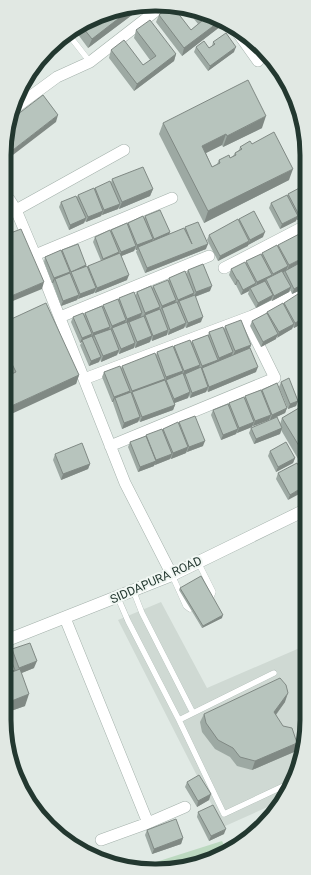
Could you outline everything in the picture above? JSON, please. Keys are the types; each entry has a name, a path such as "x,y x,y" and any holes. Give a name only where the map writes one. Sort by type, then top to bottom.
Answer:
{"street":[{"path":"21,104 57,77 90,62 157,11"},
{"path":"245,42 258,61"},
{"path":"16,210 124,150"},
{"path":"35,255 172,198"},
{"path":"11,203 16,210 35,255 125,483 172,575"},
{"path":"224,268 300,229"},
{"path":"60,318 209,256"},
{"path":"84,379 246,319 300,292"},
{"path":"110,446 275,378 246,319"},
{"name":"SIDDAPURA ROAD","path":"11,639 118,598 133,590 172,575 300,512"},
{"path":"65,618 148,823"},
{"path":"101,840 148,823 185,807"}],"lane":[{"path":"72,38 90,62"},
{"path":"198,562 213,592 211,597"},
{"path":"172,575 186,606 190,609"},
{"path":"133,590 142,613 193,713"},
{"path":"118,598 224,814 284,786"},
{"path":"179,720 274,673"}],"shaded area":[{"path":"161,602 207,688 300,648 299,738 289,775 281,792 271,805 223,827 118,620"}],"green space":[{"path":"222,841 225,846 193,859 174,863 150,864"}],"building":[{"path":"164,11 178,13 191,30 202,19 216,24 184,48 159,15"},
{"path":"123,15 92,39 84,29 100,22"},
{"path":"150,20 176,54 137,84 111,50 124,40 143,65 156,56 136,30"},
{"path":"226,33 236,47 210,66 196,47 204,41 209,48 215,44 213,42"},
{"path":"248,80 266,116 227,136 226,134 202,146 212,167 220,163 219,160 229,155 230,158 236,155 235,153 242,149 240,147 250,141 252,144 274,132 293,169 208,211 163,123"},
{"path":"43,95 58,115 11,151 12,137 17,115"},
{"path":"143,167 153,189 122,202 112,179"},
{"path":"110,181 120,204 104,210 95,188"},
{"path":"94,188 103,211 88,217 78,195"},
{"path":"300,188 300,214 299,215 288,194"},
{"path":"287,195 298,216 282,224 271,203"},
{"path":"76,196 86,218 70,225 61,202"},
{"path":"160,210 170,232 154,239 145,216"},
{"path":"254,211 265,232 250,240 239,219"},
{"path":"143,216 153,239 137,245 128,223"},
{"path":"238,219 249,241 220,256 209,235"},
{"path":"198,222 208,244 147,268 138,247 184,228 192,244 185,227"},
{"path":"127,223 136,246 121,252 111,230"},
{"path":"21,229 44,282 11,296 11,233"},
{"path":"110,230 119,252 103,259 95,237"},
{"path":"300,234 300,260 289,265 278,245"},
{"path":"78,244 86,265 71,272 62,250"},
{"path":"277,245 288,266 273,274 262,253"},
{"path":"61,250 70,272 54,278 45,257"},
{"path":"120,253 129,275 97,288 88,266"},
{"path":"261,254 272,275 257,282 246,261"},
{"path":"245,262 256,283 243,290 231,269"},
{"path":"300,263 300,286 294,289 285,271"},
{"path":"203,264 212,286 196,292 188,270"},
{"path":"87,266 96,288 80,294 71,272"},
{"path":"185,271 194,293 178,300 169,278"},
{"path":"282,271 291,287 274,296 266,279"},
{"path":"70,273 79,295 63,301 55,279"},
{"path":"168,280 176,300 162,306 153,286"},
{"path":"265,281 273,295 258,303 250,288"},
{"path":"151,286 160,307 145,313 137,292"},
{"path":"134,292 142,313 127,319 119,298"},
{"path":"298,294 300,297 300,320 295,323 284,303"},
{"path":"195,295 203,317 188,323 179,301"},
{"path":"118,299 126,320 112,326 103,305"},
{"path":"177,302 186,323 170,330 162,308"},
{"path":"46,303 79,375 11,406 11,374 16,372 11,362 11,319"},
{"path":"283,303 294,324 279,332 267,312"},
{"path":"102,306 110,327 93,333 85,313"},
{"path":"160,309 168,330 153,336 145,315"},
{"path":"83,313 92,334 82,338 73,317"},
{"path":"267,313 278,334 263,342 252,321"},
{"path":"144,316 152,336 137,342 129,322"},
{"path":"241,320 251,345 235,351 225,326"},
{"path":"127,322 135,343 121,349 112,328"},
{"path":"223,327 233,352 219,358 209,332"},
{"path":"111,329 119,350 103,356 94,335"},
{"path":"208,335 218,360 202,366 192,341"},
{"path":"92,336 101,357 91,361 82,340"},
{"path":"190,340 200,365 184,371 174,346"},
{"path":"173,346 183,371 166,377 157,352"},
{"path":"250,348 258,367 209,387 202,368"},
{"path":"155,353 165,379 132,391 122,366"},
{"path":"120,366 130,391 114,397 104,372"},
{"path":"201,367 208,387 192,393 185,374"},
{"path":"183,373 190,392 174,399 166,380"},
{"path":"289,378 298,401 290,404 281,382"},
{"path":"165,380 175,405 142,417 132,392"},
{"path":"277,383 287,408 272,415 262,390"},
{"path":"261,390 271,415 255,421 245,396"},
{"path":"131,392 140,417 124,423 115,398"},
{"path":"244,397 254,422 239,428 229,403"},
{"path":"228,404 238,429 223,435 213,410"},
{"path":"300,407 300,447 282,418"},
{"path":"195,416 205,441 189,447 179,422"},
{"path":"277,417 282,428 256,439 251,428"},
{"path":"178,422 188,447 173,453 163,429"},
{"path":"162,429 172,454 156,460 146,435"},
{"path":"146,436 156,461 140,467 130,442"},
{"path":"286,442 295,458 278,467 270,451"},
{"path":"82,443 90,464 63,474 55,454"},
{"path":"297,463 300,468 300,489 290,495 278,473"},
{"path":"201,576 223,615 203,626 180,588"},
{"path":"30,643 37,661 19,668 12,649"},
{"path":"11,660 15,670 11,671"},
{"path":"20,669 29,694 11,701 11,672"},
{"path":"280,678 286,685 288,693 274,712 283,726 292,728 297,743 255,761 240,757 233,748 218,740 206,723 204,714"},
{"path":"199,775 211,794 198,801 187,782"},
{"path":"213,805 226,829 211,836 198,812"},
{"path":"176,819 183,838 154,849 147,830"}]}
